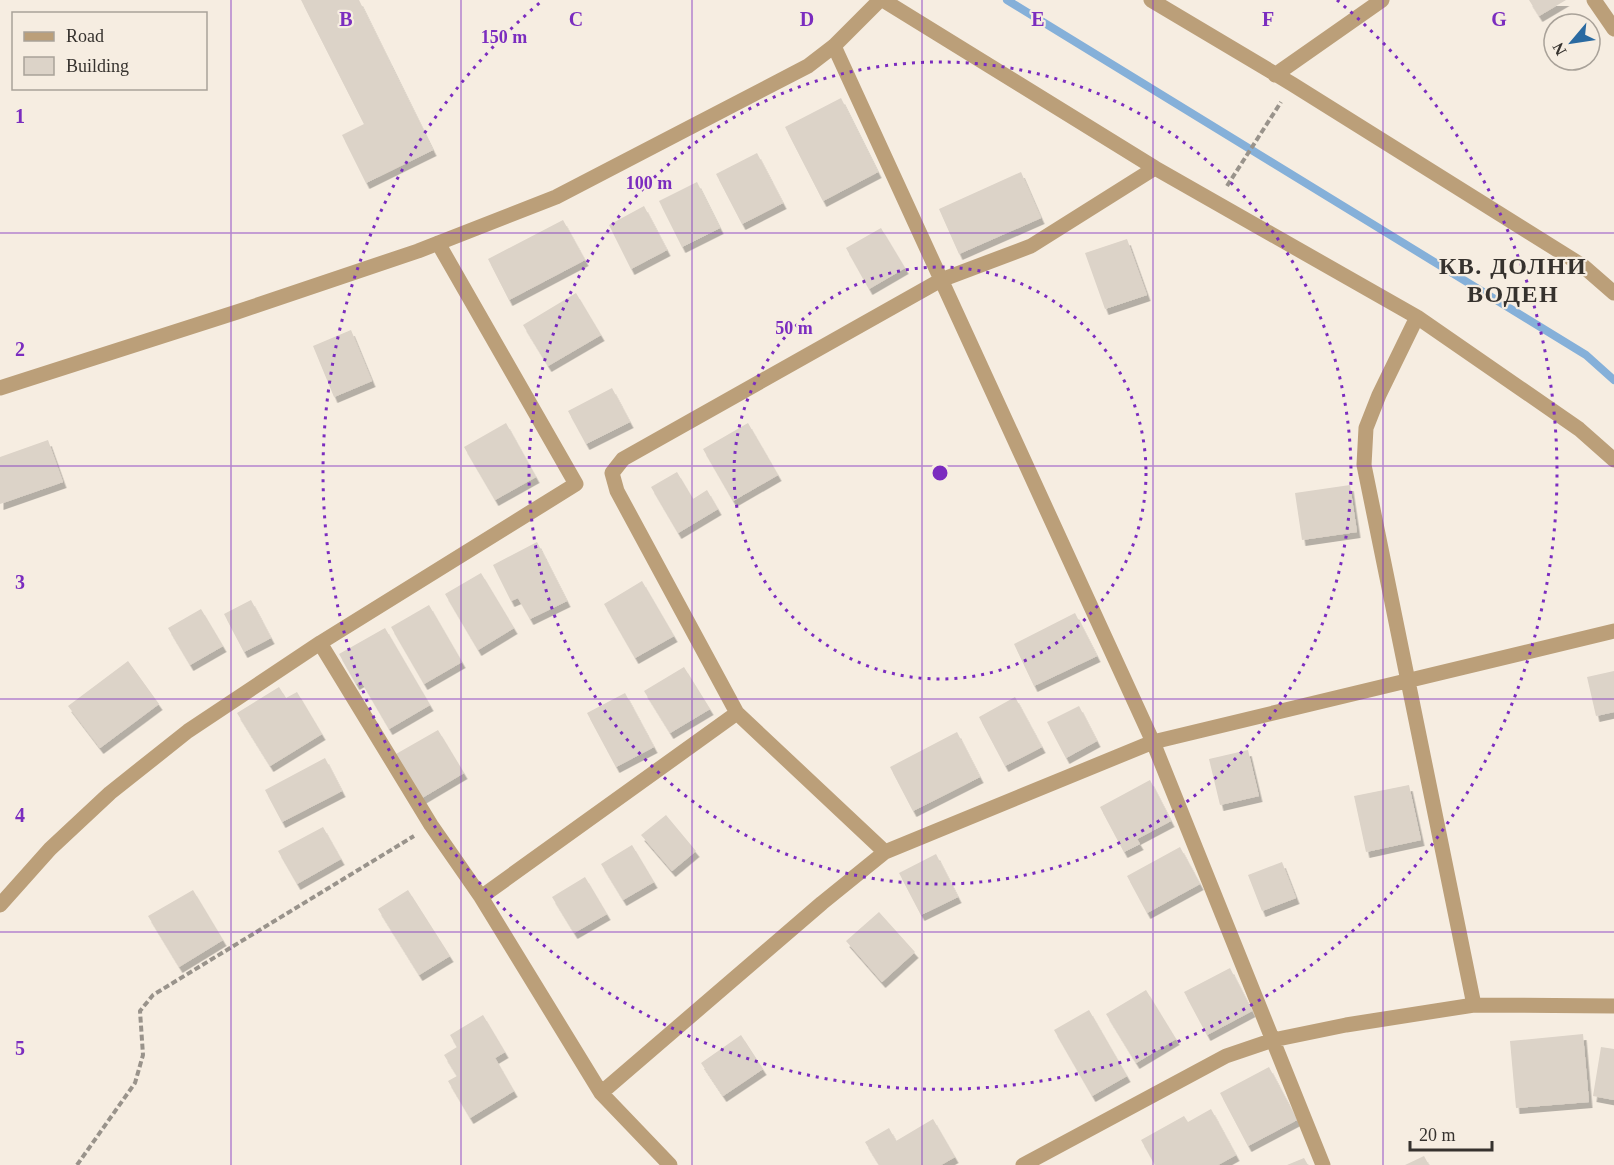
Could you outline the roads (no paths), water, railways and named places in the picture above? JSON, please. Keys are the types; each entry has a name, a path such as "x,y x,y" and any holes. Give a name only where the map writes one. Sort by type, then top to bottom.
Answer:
{"street":[{"path":"0,388 237,312 438,243 556,197 808,66 834,46 881,0 1155,168 1418,318 1579,429 1614,460"},
{"path":"1151,0 1292,84 1583,266 1614,293"},
{"path":"1275,75 1382,0"},
{"path":"1594,0 1614,28"},
{"path":"834,46 1153,742 1323,1165"},
{"path":"885,852 737,713 617,491 612,473 623,459 941,280 1031,246 1155,168"},
{"path":"0,905 50,849 110,793 188,731 320,643 576,484 438,243"},
{"path":"1418,318 1379,395 1366,428 1364,465 1474,1005"},
{"path":"601,1094 822,903 885,852 1153,742 1614,631"},
{"path":"320,643 431,825 481,897 601,1094 670,1165"},
{"path":"481,897 737,713"},
{"path":"1023,1165 1226,1056 1273,1040 1346,1025 1474,1005 1614,1006"}],"waterway":[{"path":"1007,0 1586,355 1614,380"}],"district":[{"name":"КВ. ДОЛНИ ВОДЕН","path":"1513,280"}]}
